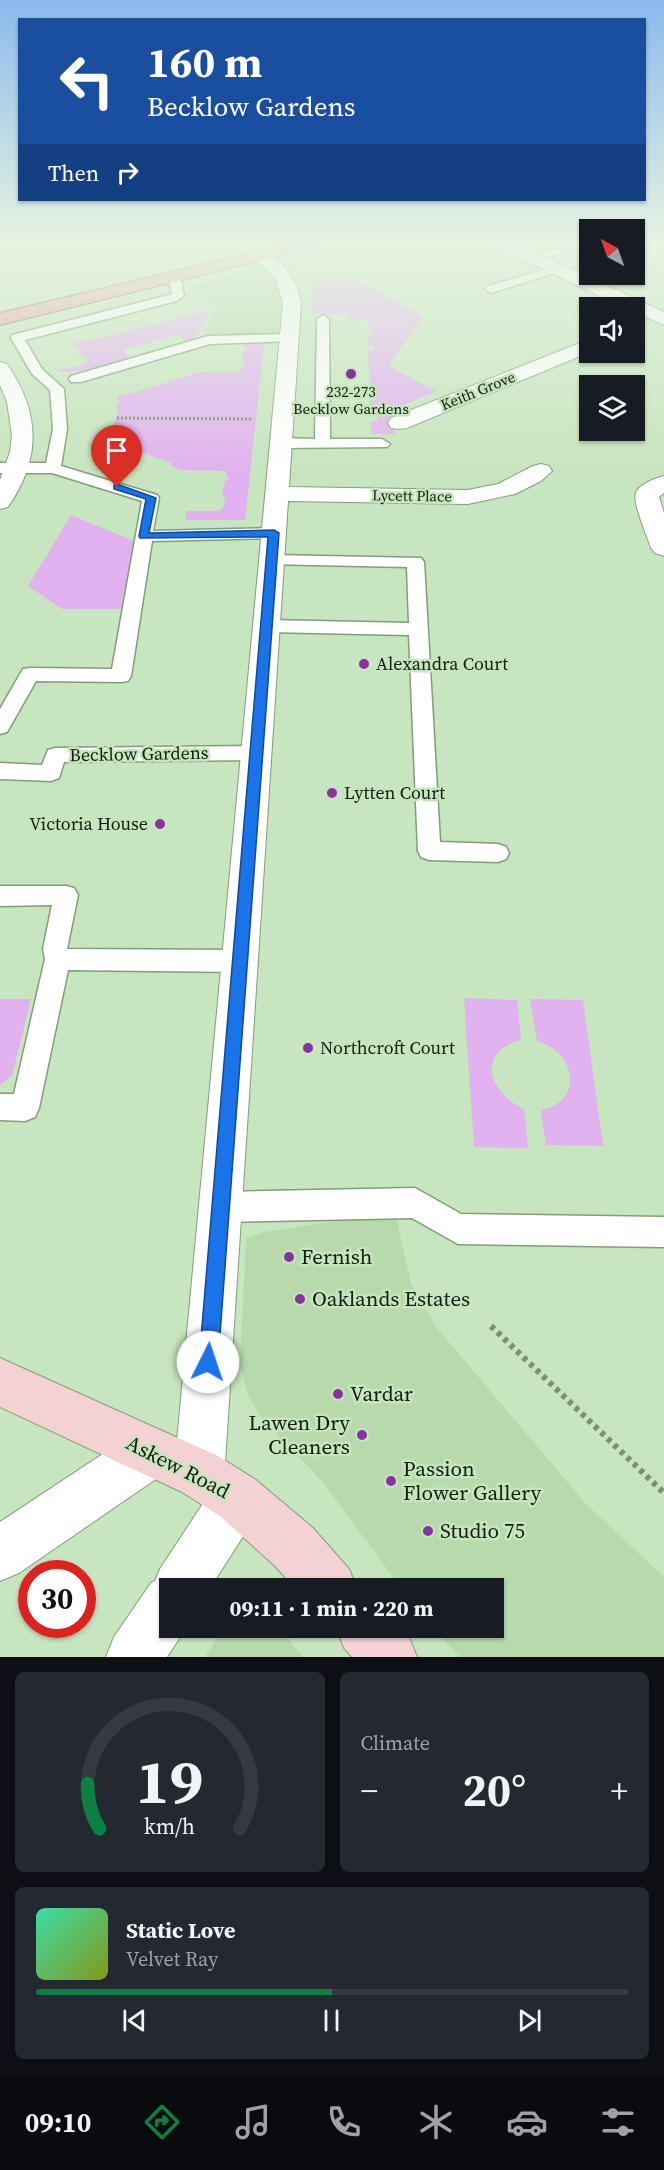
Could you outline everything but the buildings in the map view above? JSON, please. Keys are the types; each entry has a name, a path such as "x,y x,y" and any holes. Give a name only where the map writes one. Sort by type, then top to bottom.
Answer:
{"main road":[{"name":"Askew Road","path":"0,1382 219,1486 294,1548 321,1578"},
{"path":"373,1638 389,1657"}],"street":[{"path":"183,1578 219,1486 220,1207 289,319"},
{"path":"645,327 664,320"},
{"name":"Keith Grove","path":"399,423 579,349"},
{"path":"0,368 12,391 22,428 23,448 9,468 0,502"},
{"name":"Lycett Place","path":"277,494 468,497 491,495 512,489 542,471"},
{"path":"664,483 651,490 647,494 647,499 664,548"},
{"path":"0,1554 151,1452"},
{"path":"134,1657 159,1619"}],"lane":[{"path":"53,468 60,429 57,414 57,389 37,371 17,338 90,319"},
{"path":"322,443 323,319"},
{"path":"76,380 208,340 287,338"},
{"path":"282,431 322,443 382,444"},
{"path":"0,727 30,674 121,676 151,498 53,468 9,468"},
{"path":"144,536 415,562 429,851 498,853"},
{"path":"267,626 418,629"},
{"name":"Becklow Gardens","path":"0,771 51,773 55,755 256,753"},
{"path":"0,896 66,895 55,949 58,959 25,1108 0,1107"},
{"path":"58,959 240,961"},
{"path":"220,1207 414,1203 458,1229 664,1232"}],"path":[{"path":"117,418 282,431"},
{"path":"491,1326 664,1493"}],"shaded area":[{"path":"174,319 205,319 196,337 186,341 177,335 122,350 130,357 103,365 73,372 57,370 84,365 88,361 84,356 80,356 78,347 72,344"},
{"path":"210,319 282,319 284,334 203,334"},
{"path":"421,319 388,366 436,391 404,405 405,417 391,417 395,434 371,434 371,421 378,421 377,415 371,415 370,401 377,400 376,396 370,396 368,351 373,351 373,345 368,345 368,336 373,335 372,330 368,329 367,320 349,320"},
{"path":"244,343 264,344 245,520 185,520 187,511 219,511 224,506 225,497 222,495 225,481 230,478 226,475 226,471 181,470 171,466 171,463 107,442 113,433 110,431 118,410 115,409 120,402 119,395 137,392 200,372 239,373 245,362 242,360 243,353 247,349"},
{"path":"71,515 134,541 124,609 62,609 28,586"},
{"path":"464,998 517,1000 521,1040 506,1046 497,1054 492,1073 502,1093 524,1109 528,1148 474,1147"},
{"path":"0,999 31,999 12,1076 0,1085"},
{"path":"530,999 583,1000 603,1146 546,1145 541,1110 555,1105 565,1097 570,1087 570,1076 567,1065 560,1055 550,1046 537,1041"},
{"path":"395,1212 411,1284 437,1328 586,1504 664,1577 664,1657 460,1657 442,1638 504,1638 504,1578 394,1578 321,1480 263,1420 249,1397 240,1366 246,1238 264,1232"},
{"path":"217,1638 288,1638 303,1657 205,1657"}],"place":[{"name":"232-273 Becklow Gardens","path":"351,374"},
{"name":"Alexandra Court","path":"364,664"},
{"name":"Lytten Court","path":"332,793"},
{"name":"Victoria House","path":"160,824"},
{"name":"Northcroft Court","path":"308,1048"},
{"name":"Fernish","path":"289,1257"},
{"name":"Oaklands Estates","path":"300,1299"},
{"name":"Vardar","path":"338,1394"},
{"name":"Lawen Dry Cleaners","path":"362,1435"},
{"name":"Passion Flower Gallery","path":"391,1481"},
{"name":"Studio 75","path":"428,1531"}],"route":[{"path":"117,487 151,498 144,536 274,533 208,1362"}]}
